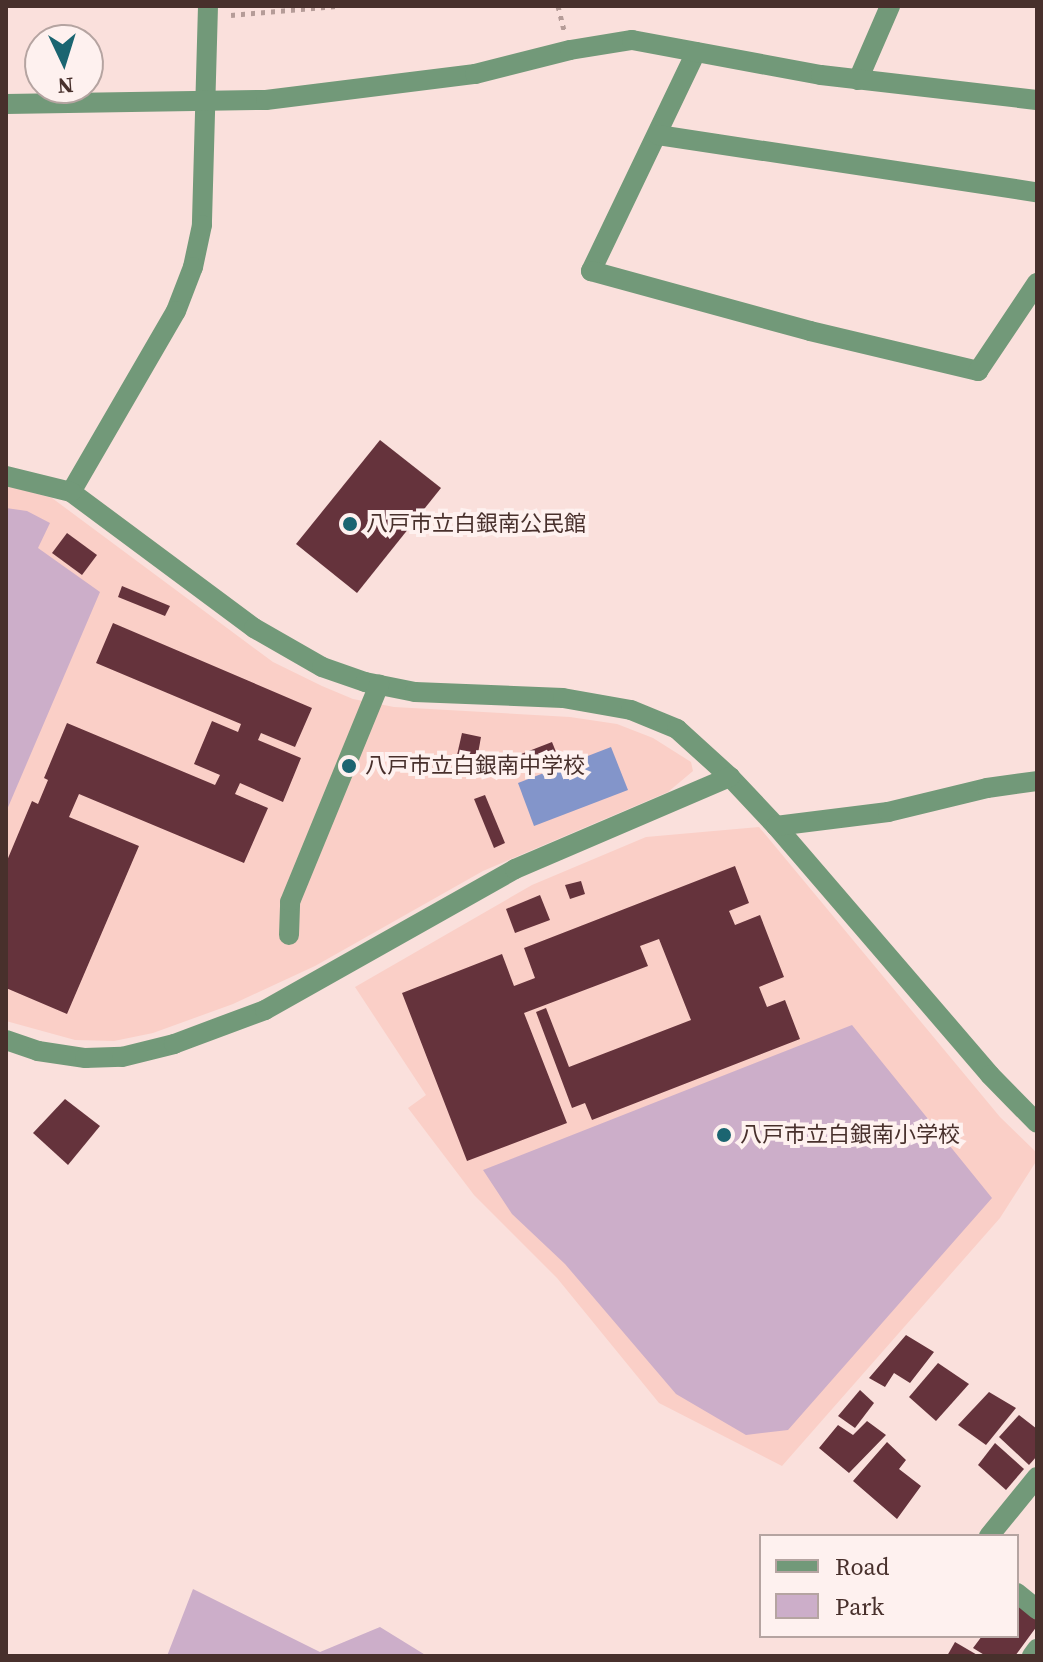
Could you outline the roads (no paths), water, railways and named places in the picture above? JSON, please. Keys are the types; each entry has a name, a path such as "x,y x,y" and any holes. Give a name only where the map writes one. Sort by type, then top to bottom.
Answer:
{"street":[{"path":"858,80 890,6"},
{"path":"71,492 176,311 193,267 202,225 208,12"},
{"path":"6,104 266,100 475,74 570,50 632,40 858,80 1037,100"},
{"path":"696,52 591,271 810,331 978,371 1037,283"},
{"path":"658,135 1037,192"},
{"path":"6,476 71,492 254,628 322,667 379,685 415,692 563,698 631,710 677,729 730,777 776,826 990,1075 1037,1123"},
{"path":"289,935 290,902 379,685"},
{"path":"6,1040 38,1051 85,1058 122,1057 174,1044 265,1010 515,869 730,777"},
{"path":"776,826 888,812 987,788 1037,781"},
{"path":"991,1534 1037,1477"},
{"path":"1019,1595 1037,1609"},
{"path":"1032,1656 1037,1649"}],"water":[{"path":"611,747 628,790 534,826 518,783"}],"place":[{"name":"八戸市立白銀南公民館","path":"350,524"},
{"name":"八戸市立白銀南中学校","path":"349,766"},
{"name":"八戸市立白銀南小学校","path":"724,1135"}]}
